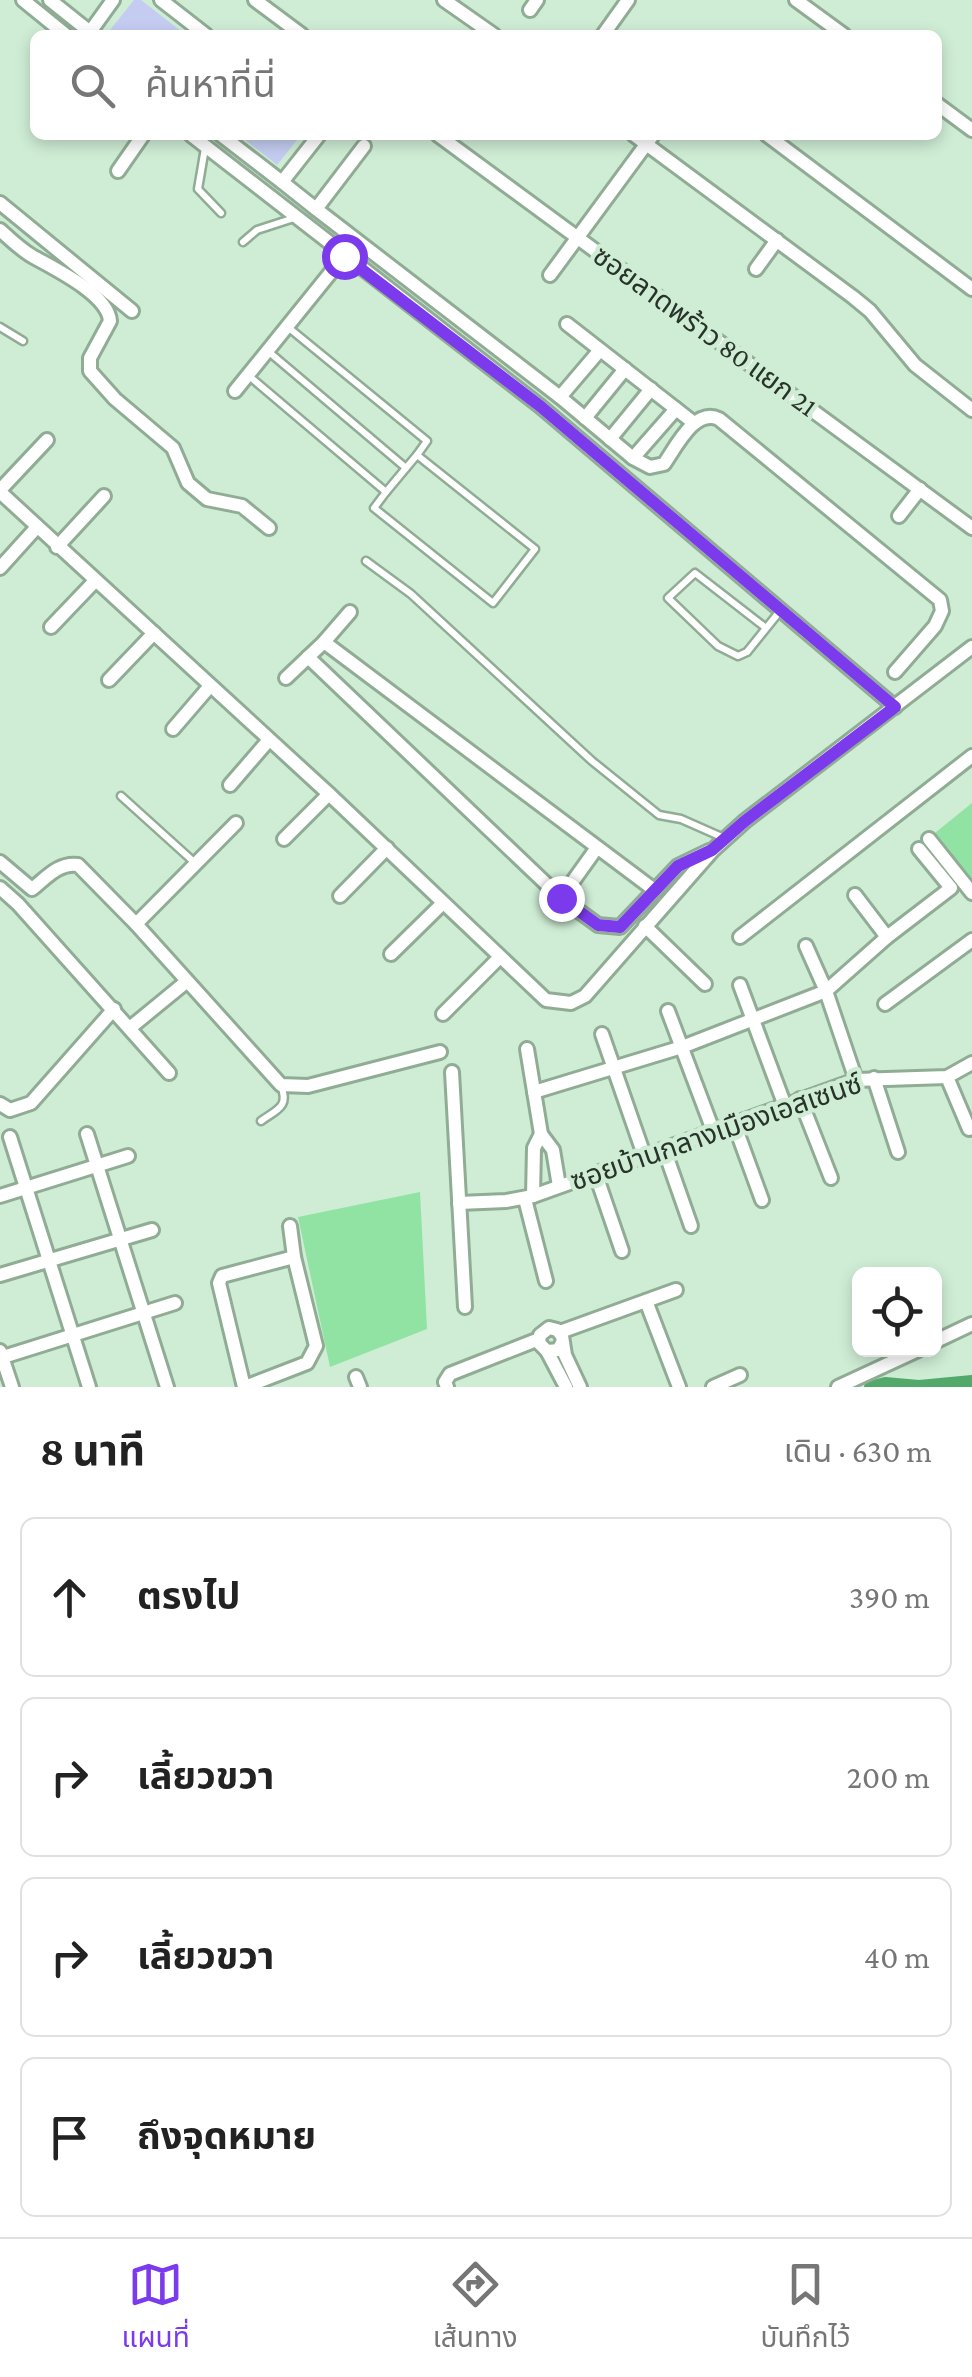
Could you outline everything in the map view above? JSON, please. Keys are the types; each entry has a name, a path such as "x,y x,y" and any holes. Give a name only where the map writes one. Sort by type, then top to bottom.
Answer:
{"street":[{"path":"23,0 60,30"},
{"path":"50,0 87,30"},
{"path":"94,30 113,0"},
{"path":"162,0 200,30"},
{"path":"254,0 295,30"},
{"path":"444,0 487,30"},
{"path":"607,30 628,0"},
{"path":"796,0 837,30"},
{"path":"942,108 972,130"},
{"path":"118,171 140,140"},
{"path":"197,140 540,406 895,707"},
{"path":"228,140 633,458 650,467 664,464 694,423 711,415 719,419 940,600 942,611 934,626 895,672"},
{"path":"282,182 314,140"},
{"name":"ซอยลาดพร้าว 80 แยก 21","path":"445,140 972,528"},
{"path":"550,274 643,140"},
{"path":"647,140 870,311 915,365 972,410"},
{"path":"774,140 972,289"},
{"path":"316,209 364,146"},
{"path":"0,203 132,311"},
{"path":"0,230 21,249 61,270 107,310 110,321 90,358 90,371 173,448 188,483 207,499 242,506 269,528"},
{"path":"756,269 777,240"},
{"path":"235,392 344,256"},
{"path":"567,324 694,423"},
{"path":"560,397 600,350"},
{"path":"585,418 625,370"},
{"path":"610,440 650,390"},
{"path":"633,458 676,409"},
{"path":"46,440 0,491 546,1000 571,1003 585,996 712,850 972,647"},
{"path":"899,516 920,489"},
{"path":"57,547 104,496"},
{"path":"0,568 37,527"},
{"path":"51,626 94,582"},
{"path":"286,678 350,612"},
{"path":"109,680 154,633"},
{"path":"324,642 653,890"},
{"path":"308,656 561,898 598,925 620,927 678,866 712,850"},
{"path":"172,729 210,686"},
{"path":"230,785 268,742"},
{"path":"740,937 972,756"},
{"path":"284,840 329,794"},
{"path":"136,924 236,823"},
{"path":"534,1092 682,1046 826,991 951,888 924,844 972,893"},
{"path":"340,896 387,848"},
{"path":"561,898 596,849"},
{"path":"0,862 32,890"},
{"path":"18,904 60,867 68,863 78,865 281,1085 308,1086 440,1052"},
{"path":"0,889 18,904 169,1072"},
{"path":"855,895 887,937"},
{"path":"392,954 443,903"},
{"path":"646,926 705,984"},
{"path":"885,1004 972,940"},
{"path":"806,946 826,991 856,1080"},
{"path":"443,1014 498,958"},
{"path":"131,1027 186,982"},
{"path":"740,985 785,1106"},
{"path":"0,1104 10,1110 31,1103 114,1009"},
{"path":"668,1010 714,1132"},
{"path":"602,1034 644,1155"},
{"path":"527,1049 541,1134 552,1150 559,1186"},
{"name":"ซอยบ้านกลางเมืองเอสเซนซ์","path":"459,1202 529,1198 856,1080 948,1077 972,1063"},
{"path":"452,1072 465,1306"},
{"path":"948,1077 969,1129"},
{"path":"874,1078 898,1152"},
{"path":"800,1099 831,1178"},
{"path":"734,1126 762,1200"},
{"path":"87,1134 166,1387"},
{"path":"541,1134 534,1148 529,1198 546,1281"},
{"path":"10,1136 89,1387"},
{"path":"664,1149 692,1226"},
{"path":"0,1196 128,1156"},
{"path":"596,1175 622,1252"},
{"path":"290,1226 316,1346 307,1364 244,1387 219,1283 222,1276 232,1272 294,1257"},
{"path":"0,1274 152,1230"},
{"path":"561,1338 676,1290"},
{"path":"646,1301 679,1387"},
{"path":"12,1387 1,1355 175,1302"},
{"path":"942,1338 972,1324"},
{"path":"566,1387 543,1345 545,1330 553,1328 561,1338 580,1387"},
{"path":"447,1387 445,1382 450,1374 543,1345 558,1350 561,1338"},
{"path":"838,1387 903,1357"},
{"path":"713,1387 740,1376"}],"lane":[{"path":"205,146 198,189 221,213"},
{"path":"243,242 257,230 295,218"},
{"path":"0,327 22,341"},
{"path":"289,328 427,441 374,508 492,603 535,549 417,455"},
{"path":"269,352 406,468"},
{"path":"249,376 386,492"},
{"path":"366,561 411,594 592,761 658,815 681,819 725,839"},
{"path":"766,628 695,573 668,598 718,646 742,656 766,628 780,611"},
{"path":"121,796 196,864"},
{"path":"261,1121 284,1104 286,1096 281,1085"}],"green space":[{"path":"972,803 972,886 925,841"},
{"path":"420,1192 427,1329 330,1367 298,1217"}],"building":[{"path":"134,0 141,0 180,30 110,30"},
{"path":"245,140 297,140 277,165"}],"waterway":[{"path":"870,1387 885,1383 919,1386 972,1381"}],"route":[{"path":"344,256 540,406 895,707 712,850 678,866 620,927 598,925 561,898"}]}
